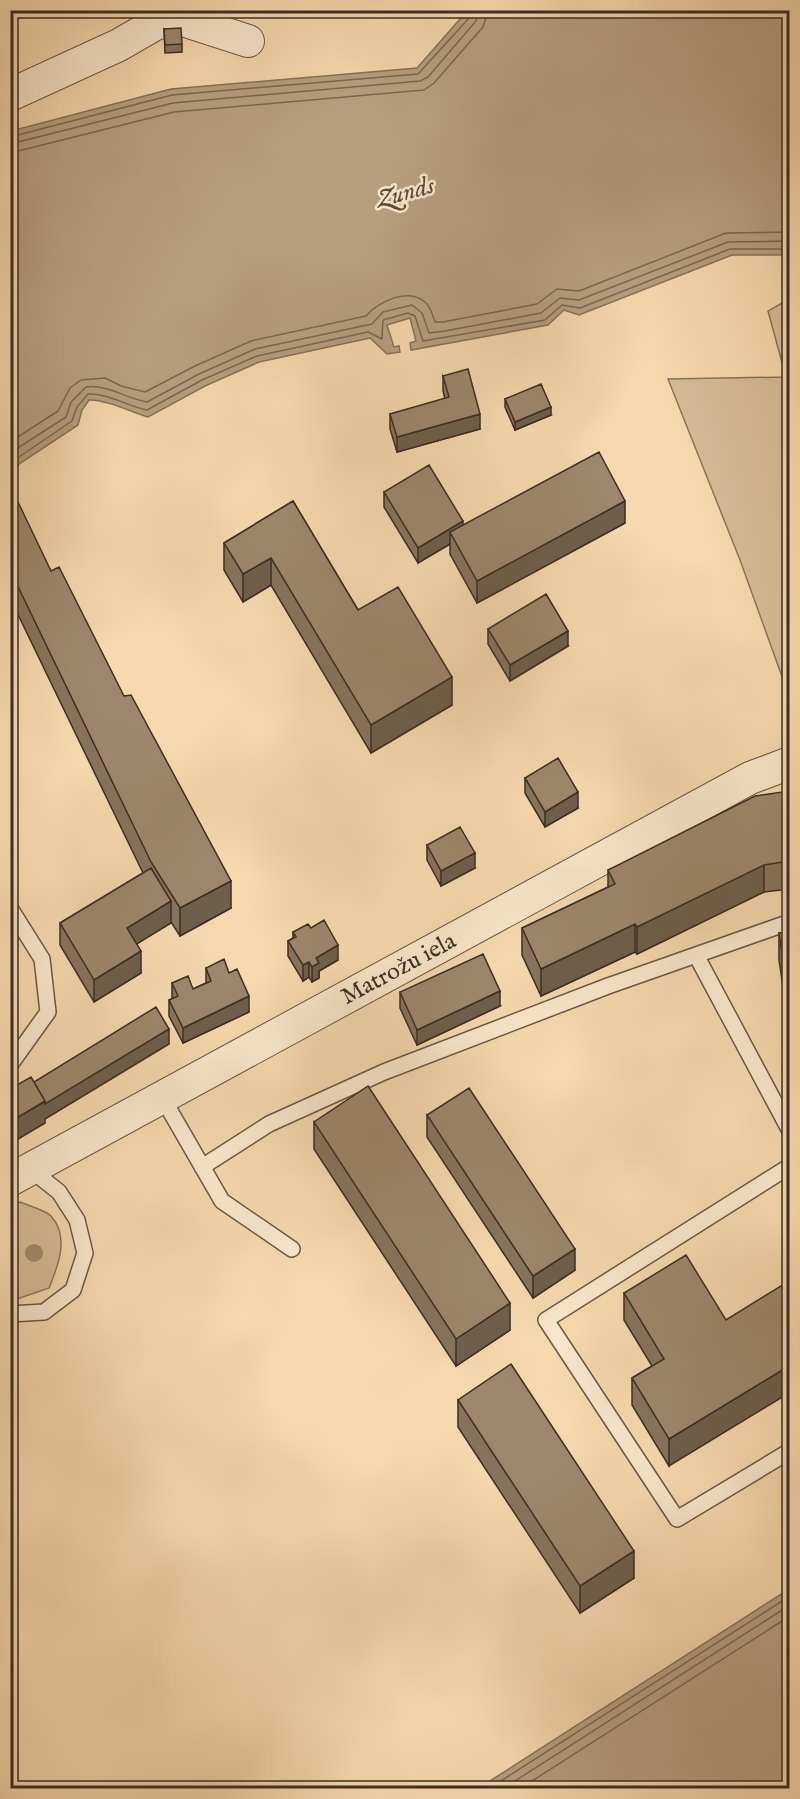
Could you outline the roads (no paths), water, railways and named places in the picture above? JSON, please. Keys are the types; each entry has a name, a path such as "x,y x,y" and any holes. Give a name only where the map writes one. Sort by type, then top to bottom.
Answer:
{"street":[{"path":"10,95 109,50 157,23 183,20 248,42"},
{"name":"Matrožu iela","path":"20,1174 750,778 789,763"}],"lane":[{"path":"10,908 42,959 48,1012 10,1065"},
{"path":"202,1167 269,1124 384,1072 789,922"},
{"path":"696,955 784,1109 789,1131"},
{"path":"162,1097 222,1200 292,1249"},
{"path":"789,1166 546,1320 678,1519 789,1451"},
{"path":"10,1314 44,1312 73,1290 86,1253 76,1220 59,1192 20,1174"}],"water":[{"name":"Zunds","path":"468,10 789,11 789,255 732,255 579,315 564,310 548,325 411,350 410,343 416,341 410,318 387,325 394,347 399,346 400,352 387,354 370,338 259,362 205,386 148,417 110,404 89,400 82,410 78,425 19,464 11,475 11,131 171,89 417,68"},
{"path":"789,1589 789,1788 479,1788"}]}
